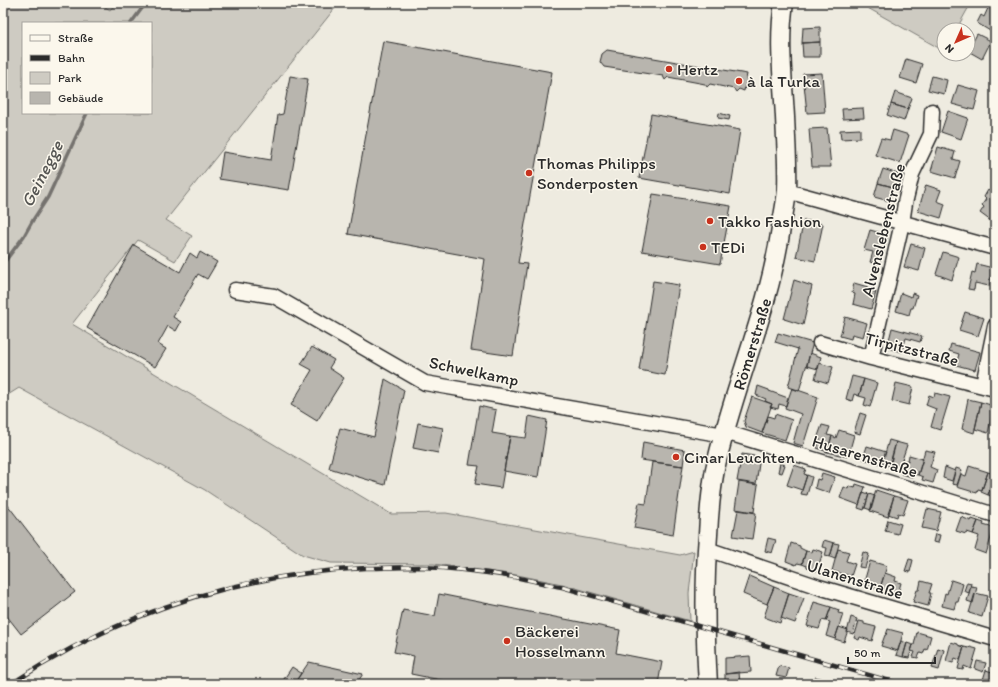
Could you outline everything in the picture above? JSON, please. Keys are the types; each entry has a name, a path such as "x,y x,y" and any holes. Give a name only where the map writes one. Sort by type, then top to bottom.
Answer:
{"main road":[{"name":"Römerstraße","path":"708,684 705,596 707,549 715,469 774,269 787,191 782,54 784,3"}],"street":[{"name":"Alvenslebenstraße","path":"871,358 912,174 931,134 932,111"},
{"path":"787,191 995,248"},
{"name":"Schwelkamp","path":"235,290 274,296 425,383 725,433"},
{"path":"989,387 995,326"},
{"name":"Tirpitzstraße","path":"820,343 871,358 989,387"},
{"name":"Husarenstraße","path":"725,433 995,515"},
{"name":"Ulanenstraße","path":"707,549 819,587 995,639"}],"green space":[{"path":"3,3 99,3 110,10 116,3 339,3 166,220 192,236 175,261 138,240 72,324 391,514 446,513 680,555 694,551 689,593 690,621 562,584 517,575 434,564 331,563 303,555 205,490 19,388 3,398"},
{"path":"859,3 971,3 960,22 936,22 936,46"}],"building":[{"path":"989,6 995,9 995,34 977,23 981,15 984,17"},
{"path":"820,27 820,42 802,43 803,28"},
{"path":"977,34 991,41 982,59 976,56"},
{"path":"383,41 552,72 518,263 527,264 513,356 471,350 485,259 348,234"},
{"path":"820,42 820,57 803,57 802,43"},
{"name":"Hertz","path":"607,50 747,74 746,79 749,83 745,86 744,91 739,89 736,92 734,89 710,84 707,87 705,84 668,77 665,80 663,76 604,67 600,62 602,54"},
{"path":"906,59 922,64 916,83 900,78"},
{"path":"822,73 825,112 807,113 803,74"},
{"path":"290,76 308,79 289,190 219,179 223,152 271,160 278,115 283,114"},
{"path":"932,76 947,80 944,94 928,90"},
{"path":"958,85 979,91 974,110 952,104"},
{"path":"895,92 912,98 908,109 891,104"},
{"path":"891,104 908,109 904,121 887,115"},
{"path":"863,108 864,118 843,119 842,109"},
{"path":"948,111 968,118 961,139 941,132"},
{"path":"719,113 730,116 729,120 718,118"},
{"path":"651,114 740,130 730,194 639,178"},
{"path":"827,128 831,167 812,167 809,129"},
{"path":"860,129 860,138 841,139 840,130"},
{"path":"893,130 909,135 900,163 875,155 881,138 890,140"},
{"path":"938,147 955,152 953,159 960,161 955,178 931,171"},
{"path":"883,169 898,174 893,187 878,183"},
{"path":"878,183 893,187 889,201 874,197"},
{"path":"926,185 941,190 937,201 945,204 941,218 918,211"},
{"path":"988,190 995,195 995,224 980,213 984,207 982,205 986,199 984,197"},
{"path":"653,194 731,206 720,264 642,251"},
{"path":"804,220 823,224 815,261 796,257"},
{"path":"870,230 888,235 879,265 870,262 873,252 864,250"},
{"path":"911,244 925,248 919,271 904,267"},
{"path":"134,245 180,272 190,253 197,258 200,252 217,262 207,279 198,274 173,317 181,322 176,331 168,326 158,344 166,349 155,367 87,328"},
{"path":"943,252 959,257 952,280 936,274"},
{"path":"977,264 993,268 989,286 975,283 974,290 968,289 972,272 975,273"},
{"path":"794,280 812,286 803,325 784,319"},
{"path":"653,281 679,285 665,375 639,370"},
{"path":"854,283 868,287 867,290 876,292 871,309 853,304 855,294 852,293"},
{"path":"901,293 911,297 912,293 917,295 909,315 896,311"},
{"path":"965,312 984,318 978,336 959,330"},
{"path":"845,317 867,323 863,337 852,334 851,339 840,336"},
{"path":"892,328 922,336 920,342 906,338 902,352 887,348"},
{"path":"778,333 813,343 799,391 788,387 798,349 775,342"},
{"path":"951,344 980,352 975,370 956,365 959,354 949,351"},
{"path":"312,347 334,360 329,368 344,378 317,421 291,405 312,370 301,364"},
{"path":"810,353 821,357 818,369 807,366"},
{"path":"819,363 833,367 828,383 815,379"},
{"path":"852,376 864,379 859,396 854,394 852,401 846,399"},
{"path":"385,379 404,390 385,485 329,468 340,428 374,437"},
{"path":"864,379 877,383 870,407 864,405 866,398 859,396"},
{"path":"896,383 913,387 909,405 892,401"},
{"path":"758,386 788,398 786,406 779,404 778,409 770,407 772,404 765,401 766,399 756,395"},
{"path":"792,388 818,397 803,446 793,443 801,414 785,408"},
{"path":"935,393 950,397 940,430 931,427 936,409 926,405 929,395 934,397"},
{"path":"752,397 772,404 762,433 746,427 744,421"},
{"path":"968,399 981,402 974,433 962,429"},
{"path":"981,402 994,406 988,433 975,429"},
{"path":"479,406 496,410 492,433 510,436 501,488 475,484 479,466 469,465"},
{"path":"860,413 866,415 860,434 854,432"},
{"path":"775,414 792,420 785,440 762,433 768,416 774,418"},
{"path":"529,416 547,420 538,477 504,471 510,436 526,438"},
{"path":"418,423 443,428 438,453 413,448"},
{"path":"822,425 830,427 827,435 832,436 827,452 817,448 820,439 817,439"},
{"path":"839,430 854,435 848,457 827,452 832,436 836,438"},
{"path":"889,440 896,442 890,466 882,464"},
{"path":"643,442 685,450 683,466 641,460"},
{"path":"896,442 907,445 900,466 890,463"},
{"path":"867,446 886,452 882,464 863,459"},
{"path":"925,450 935,452 930,467 937,470 933,483 922,480 923,477 918,475"},
{"path":"742,454 760,457 756,484 737,481"},
{"path":"909,455 923,459 918,475 913,474 912,477 901,474 905,460 908,461"},
{"path":"652,462 683,466 673,535 634,528 639,503 646,504"},
{"path":"780,463 785,465 782,473 778,472"},
{"path":"794,465 806,469 804,474 807,475 802,490 787,485"},
{"path":"969,466 988,472 982,490 978,489 977,493 957,487 961,474 966,476"},
{"path":"945,467 955,471 952,481 943,478"},
{"path":"956,468 962,470 957,485 952,484"},
{"path":"988,472 994,474 988,495 981,492"},
{"path":"822,473 835,477 829,493 815,488 817,479 820,480"},
{"path":"807,475 812,477 807,495 801,494"},
{"path":"992,481 995,482 995,497 988,495"},
{"path":"739,482 758,485 754,512 735,509"},
{"path":"856,484 865,487 859,505 840,498 844,487 848,489 849,486 855,488"},
{"path":"876,490 894,496 888,517 870,511"},
{"path":"863,492 869,494 864,510 858,508"},
{"path":"869,494 875,496 871,510 865,508"},
{"path":"894,496 908,500 903,515 898,513 897,517 888,514"},
{"path":"3,499 75,592 21,634 3,611"},
{"path":"927,509 941,512 936,531 922,528"},
{"path":"738,510 756,513 752,539 733,536"},
{"path":"961,517 971,521 972,519 978,521 973,534 967,532 966,534 956,531"},
{"path":"888,520 901,524 898,534 885,531"},
{"path":"978,521 984,523 983,525 994,528 986,554 975,550 979,536 973,534"},
{"path":"935,534 940,535 938,543 933,542"},
{"path":"768,538 776,540 772,553 765,551"},
{"path":"824,540 834,543 830,557 825,556 827,548 822,547"},
{"path":"791,543 800,546 800,548 806,551 802,564 797,563 796,565 786,561"},
{"path":"834,543 839,544 835,559 830,557"},
{"path":"813,549 823,552 817,571 807,568 807,566 802,564 806,551 812,552"},
{"path":"838,549 849,552 846,561 855,564 851,576 832,571"},
{"path":"863,552 869,554 865,568 859,567"},
{"path":"909,559 913,560 910,572 905,571"},
{"path":"870,561 887,566 880,588 875,586 874,589 863,586"},
{"path":"885,573 896,577 895,581 901,583 897,597 885,593 887,589 880,588"},
{"path":"749,576 774,587 767,604 743,594"},
{"path":"951,580 963,584 958,602 956,602 954,609 942,606 945,593 947,594"},
{"path":"921,581 932,584 929,593 931,593 928,606 913,602 917,590 919,590"},
{"path":"967,582 971,583 969,593 964,591"},
{"path":"971,586 977,587 973,603 967,601"},
{"path":"774,587 789,593 780,623 764,617 767,604"},
{"path":"789,593 804,598 795,623 781,618"},
{"path":"975,593 988,596 982,617 969,613"},
{"name":"Bäckerei Hosselmann","path":"439,594 620,630 616,653 662,662 658,684 460,684 411,674 414,656 394,652 403,610 435,616"},
{"path":"814,602 831,607 826,621 822,620 819,629 807,626"},
{"path":"831,607 839,610 838,613 843,614 835,639 826,636 830,622 826,621"},
{"path":"851,617 857,619 853,634 847,632"},
{"path":"859,621 876,627 872,641 860,637 859,640 854,638"},
{"path":"839,627 848,630 844,642 835,639"},
{"path":"888,629 903,633 898,651 881,646"},
{"path":"917,632 931,636 927,650 925,649 923,654 920,653 918,658 913,657 915,652 911,651"},
{"path":"901,641 907,643 903,657 896,655"},
{"path":"951,642 964,647 960,660 955,658 953,663 946,661"},
{"path":"907,643 913,645 909,658 903,657"},
{"path":"964,647 977,649 971,669 964,666 963,670 958,669"},
{"path":"938,648 944,650 939,670 932,668"},
{"path":"750,656 751,672 725,674 725,658"},
{"path":"977,661 986,663 983,672 975,669"},
{"path":"309,662 363,674 356,684 326,684 321,681 319,684 294,684"},
{"path":"779,666 789,668 786,678 776,676"},
{"path":"292,667 301,673 294,684 285,684 282,682"},
{"path":"986,670 995,673 993,681 989,679 987,684 982,683"},
{"path":"739,672 740,684 725,684 725,674"},
{"path":"815,677 829,680 828,684 814,684"}],"waterway":[{"name":"Geinegge","path":"132,22 146,3"},
{"name":"Geinegge","path":"3,264 24,236 48,197 87,114"}],"railway":[{"path":"11,684 52,659 94,637 137,618 180,602 225,589 271,579 318,572 366,568 421,567 491,573 562,587 900,684"}],"place":[{"name":"Hertz","path":"669,69"},
{"name":"à la Turka","path":"739,81"},
{"name":"Thomas Philipps Sonderposten","path":"529,173"},
{"name":"Takko Fashion","path":"710,221"},
{"name":"TEDi","path":"703,247"},
{"name":"Cinar Leuchten","path":"676,457"},
{"name":"Bäckerei Hosselmann","path":"507,641"}]}
